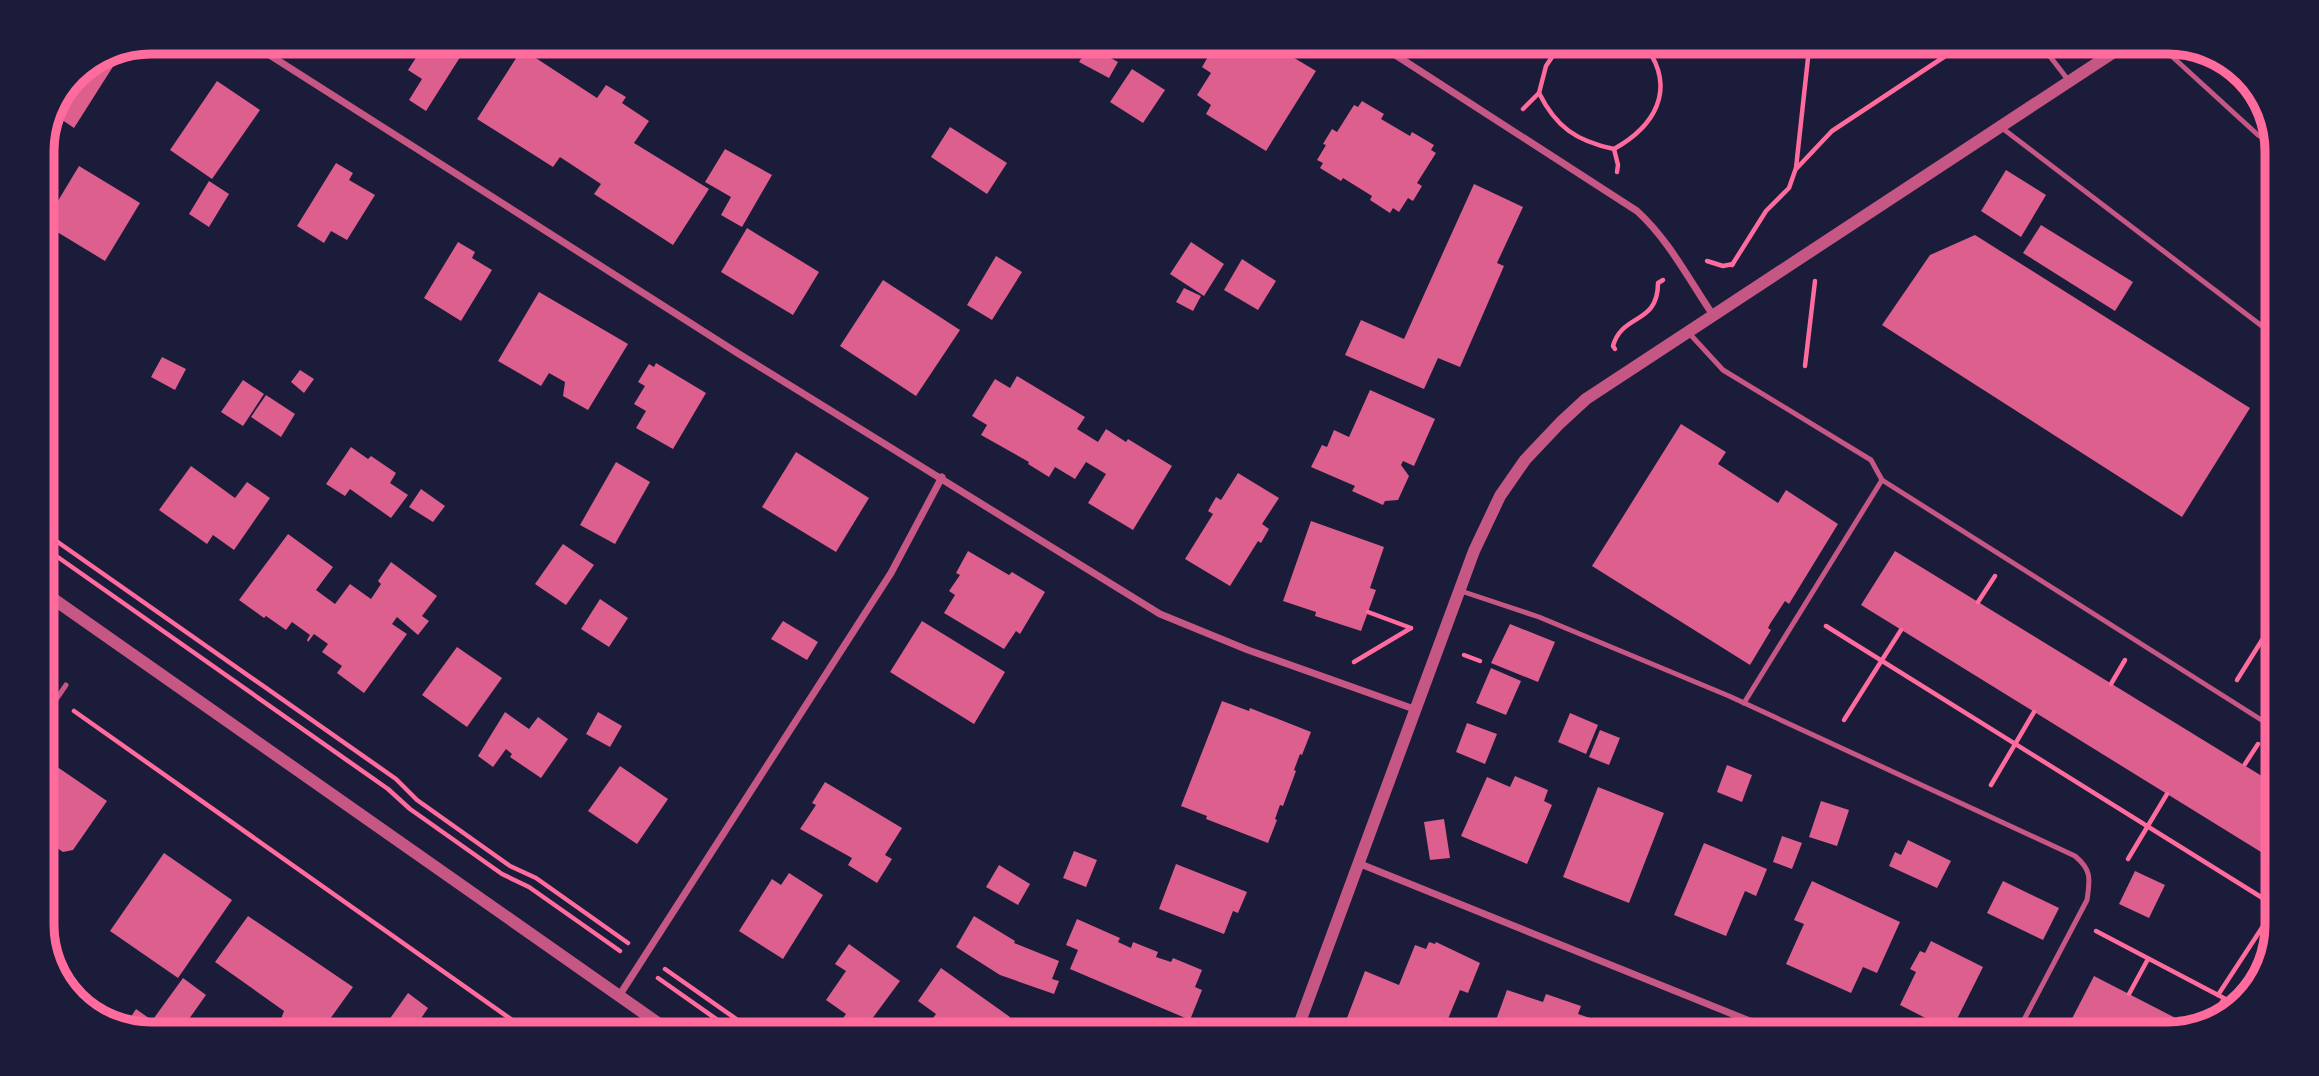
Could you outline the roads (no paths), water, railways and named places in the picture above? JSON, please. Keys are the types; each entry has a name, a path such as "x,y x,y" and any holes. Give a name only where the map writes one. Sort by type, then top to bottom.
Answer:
{"street":[{"path":"268,54 739,354 1160,614 1248,650 1414,709"},
{"path":"1394,54 1637,211 1654,226 1713,315"},
{"path":"1300,1022 1458,590 1500,496 1525,460 1586,400 2111,54"},
{"path":"619,996 891,573 942,477"},
{"path":"54,599 656,1022"},
{"path":"1357,863 1752,1022"}],"lane":[{"path":"2051,54 2069,81"},
{"path":"2170,54 2264,139"},
{"path":"2001,128 2265,328"},
{"path":"1688,332 1723,370 1871,460 1882,480 2265,722"},
{"path":"1744,704 1882,480"},
{"path":"1458,590 1539,617 1744,704 2075,856 2085,864 2090,880 2087,900 2023,1022"},
{"path":"54,702 66,685"}]}
